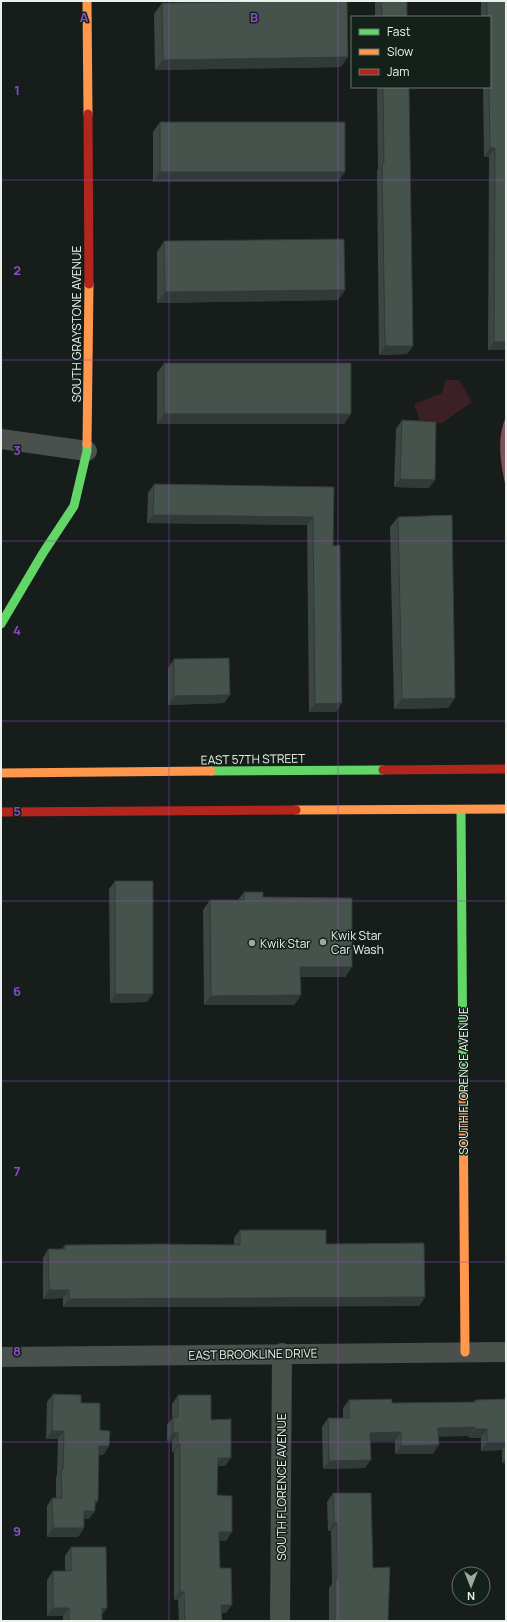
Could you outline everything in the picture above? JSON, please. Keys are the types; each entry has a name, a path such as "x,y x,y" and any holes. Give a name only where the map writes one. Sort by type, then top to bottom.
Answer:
{"street":[{"name":"SOUTH GRAYSTONE AVENUE","path":"1,624 43,553 74,506 87,451 89,339 87,1"},
{"path":"1,439 87,451"},
{"name":"EAST 57TH STREET","path":"1,773 506,770"},
{"path":"1,812 506,809"},
{"name":"SOUTH FLORENCE AVENUE","path":"461,810 465,1352"},
{"name":"EAST BROOKLINE DRIVE","path":"1,1357 282,1353 506,1352"},
{"name":"SOUTH FLORENCE AVENUE","path":"280,1621 282,1353"}],"shaded area":[{"path":"445,380 459,380 472,402 442,423 421,423 414,404 442,393"},
{"path":"506,417 506,488 502,471 500,443"}],"building":[{"path":"347,1 348,57 163,60 162,3"},
{"path":"381,1 407,1 407,16 382,16"},
{"path":"487,1 506,1 506,342 494,342 495,148 490,148 489,88 491,88 491,16 487,16"},
{"path":"383,88 409,88 413,346 385,346 382,163 384,163"},
{"path":"160,122 345,122 345,172 160,172"},
{"path":"344,239 345,290 165,292 164,241"},
{"path":"164,363 351,363 351,414 164,414"},
{"path":"402,420 436,422 435,480 400,479"},
{"path":"154,484 334,487 333,546 340,545 342,703 315,704 313,517 153,515"},
{"path":"452,515 455,698 402,699 398,517"},
{"path":"229,658 230,695 174,696 174,659"},
{"path":"115,881 153,881 153,994 115,994"},
{"name":"Kwik Star","path":"244,892 263,892 263,897 352,898 352,967 300,967 301,995 211,996 210,900 244,900"},
{"path":"240,1230 326,1230 326,1244 424,1243 425,1297 69,1299 69,1290 49,1290 48,1249 65,1249 65,1245 240,1245"},
{"path":"53,1394 81,1395 81,1403 100,1403 100,1430 110,1431 109,1446 99,1446 98,1501 95,1501 95,1511 84,1511 84,1528 53,1528 52,1498 62,1498 61,1470 63,1470 64,1431 52,1431"},
{"path":"178,1395 211,1395 211,1420 231,1419 231,1458 218,1458 217,1495 232,1496 232,1532 219,1532 220,1568 231,1568 232,1605 221,1605 222,1621 185,1621 184,1592 180,1592 180,1444 178,1444 178,1433 173,1433 173,1417 178,1417"},
{"path":"392,1399 392,1403 475,1402 475,1400 506,1399 506,1442 487,1442 487,1429 475,1429 475,1427 438,1428 439,1445 401,1446 401,1432 370,1433 371,1460 329,1461 328,1418 349,1418 349,1400"},
{"path":"333,1493 371,1493 373,1568 390,1567 388,1621 335,1621 335,1579 338,1579 337,1523 334,1523"},
{"path":"71,1547 106,1547 107,1608 102,1608 102,1621 69,1621 69,1608 53,1608 53,1571 71,1571"}],"traffic: fast":[{"path":"1,624 43,553 74,506 87,451 87,444"},
{"path":"211,771 383,770"},
{"path":"461,810 463,1082"}],"traffic: slow":[{"path":"87,1 88,114"},
{"path":"87,444 89,284"},
{"path":"1,773 211,771"},
{"path":"296,810 506,809"},
{"path":"463,1082 465,1352"}],"traffic: jam":[{"path":"88,114 89,284"},
{"path":"383,770 506,769"},
{"path":"1,812 296,810"}],"place":[{"name":"Kwik Star Car Wash","path":"323,942"},
{"name":"Kwik Star","path":"252,943"}]}
